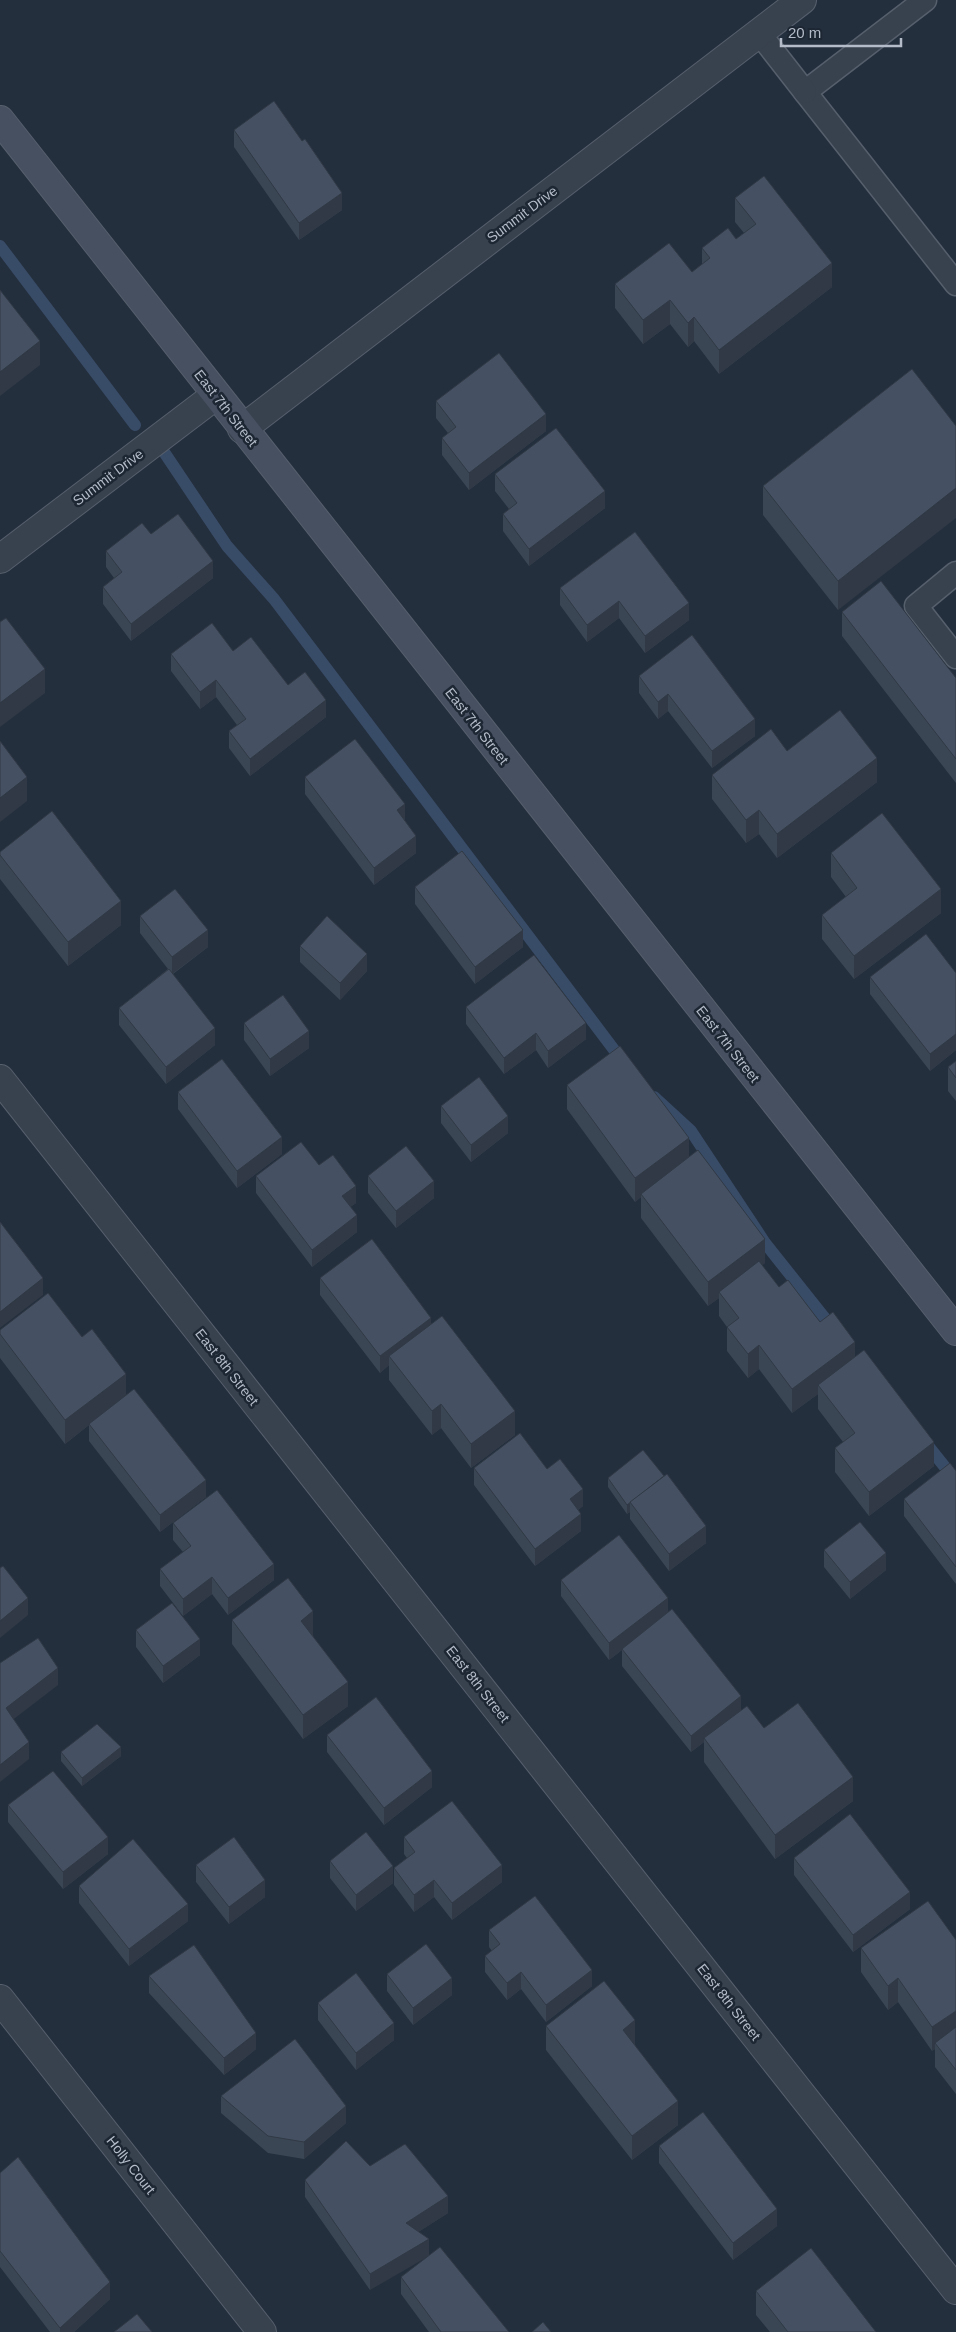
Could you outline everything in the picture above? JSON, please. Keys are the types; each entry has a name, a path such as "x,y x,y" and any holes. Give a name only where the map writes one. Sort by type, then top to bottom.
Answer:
{"street":[{"name":"Summit Drive","path":"242,429 802,0"},
{"name":"East 7th Street","path":"0,120 242,429 956,1331"},
{"name":"Summit Drive","path":"0,559 216,395"},
{"name":"East 8th Street","path":"5,1096 956,2290"},
{"name":"Holly Court","path":"0,1999 262,2332"}],"lane":[{"path":"806,92 925,0"},
{"path":"759,33 956,284"},
{"path":"956,573 916,606 956,657"}],"building":[{"path":"274,101 302,141 305,139 342,193 299,223 234,130"},
{"path":"764,176 832,263 719,350 694,317 688,323 670,300 643,320 615,284 669,243 692,272 710,258 702,248 728,228 736,239 756,224 735,198"},
{"path":"0,290 40,341 0,372"},
{"path":"499,353 546,414 469,473 442,438 456,427 436,401"},
{"path":"912,369 956,426 956,488 838,581 763,486"},
{"path":"556,428 605,491 529,549 503,514 517,503 495,474"},
{"path":"178,514 213,561 131,624 103,587 122,572 106,551 142,523 151,534"},
{"path":"635,532 689,603 645,636 619,601 587,625 560,588"},
{"path":"881,581 956,678 956,759 842,612"},
{"path":"6,618 45,669 0,703 0,622"},
{"path":"212,623 233,651 251,637 288,685 305,672 326,700 250,759 229,731 246,719 216,680 200,692 171,654"},
{"path":"692,635 755,719 712,751 668,694 658,702 639,676"},
{"path":"840,710 877,758 777,834 759,810 746,820 712,775 771,729 787,751"},
{"path":"355,739 405,804 397,810 416,836 374,868 305,777"},
{"path":"0,741 27,777 0,798"},
{"path":"52,811 121,901 68,942 0,855 0,852"},
{"path":"882,813 941,889 854,956 822,915 857,888 831,853"},
{"path":"462,851 523,930 475,967 415,887"},
{"path":"175,889 208,930 172,957 140,916"},
{"path":"327,916 367,954 340,983 300,946"},
{"path":"926,934 956,973 956,1034 930,1054 870,977"},
{"path":"534,955 586,1023 548,1051 536,1033 504,1058 466,1007"},
{"path":"169,969 215,1028 166,1067 119,1008"},
{"path":"283,995 309,1031 270,1059 244,1023"},
{"path":"620,1046 689,1138 635,1178 567,1085"},
{"path":"222,1059 282,1137 237,1171 178,1092"},
{"path":"956,1061 956,1078 948,1067"},
{"path":"479,1077 508,1116 471,1145 441,1106"},
{"path":"301,1142 319,1165 333,1155 356,1186 342,1196 357,1215 312,1250 256,1176"},
{"path":"406,1146 434,1181 396,1211 368,1176"},
{"path":"698,1150 765,1239 708,1282 641,1194"},
{"path":"0,1222 43,1278 0,1312"},
{"path":"372,1239 431,1318 380,1356 320,1278"},
{"path":"759,1261 779,1287 788,1280 820,1322 833,1312 855,1342 792,1389 759,1345 748,1354 727,1327 739,1318 719,1292"},
{"path":"48,1293 82,1337 92,1329 126,1374 65,1420 0,1334 0,1330"},
{"path":"442,1316 515,1411 471,1444 441,1404 432,1411 389,1356"},
{"path":"864,1350 934,1442 869,1492 835,1448 855,1433 818,1385"},
{"path":"134,1389 206,1480 160,1515 89,1424"},
{"path":"520,1433 547,1469 560,1459 583,1489 570,1499 581,1514 535,1549 474,1468"},
{"path":"643,1450 664,1476 627,1505 608,1478"},
{"path":"950,1463 956,1471 956,1567 904,1499"},
{"path":"667,1474 706,1526 669,1554 630,1502"},
{"path":"217,1490 274,1564 228,1598 212,1577 183,1599 160,1569 191,1546 173,1523"},
{"path":"860,1522 886,1553 850,1582 824,1550"},
{"path":"619,1535 668,1598 609,1643 561,1580"},
{"path":"3,1566 28,1598 0,1621 0,1568"},
{"path":"288,1578 313,1611 301,1621 348,1682 303,1715 232,1620"},
{"path":"172,1603 200,1639 163,1666 136,1630"},
{"path":"672,1609 741,1696 691,1736 622,1649"},
{"path":"38,1638 58,1668 6,1708 29,1742 0,1765 0,1663"},
{"path":"376,1697 432,1771 384,1808 327,1735"},
{"path":"798,1703 853,1777 775,1835 704,1738 747,1706 764,1728"},
{"path":"97,1724 121,1747 82,1778 61,1752"},
{"path":"53,1771 108,1837 63,1872 8,1805"},
{"path":"452,1801 502,1865 452,1903 434,1880 414,1895 394,1868 415,1852 404,1837"},
{"path":"850,1814 910,1892 853,1935 794,1858"},
{"path":"366,1832 393,1866 356,1895 330,1861"},
{"path":"234,1837 265,1880 229,1907 196,1865"},
{"path":"133,1839 188,1904 129,1949 79,1886"},
{"path":"535,1896 592,1970 546,2005 521,1972 507,1983 485,1956 500,1944 489,1930"},
{"path":"928,1901 956,1940 956,2011 932,2027 898,1978 888,1986 861,1948"},
{"path":"426,1944 452,1978 413,2008 387,1974"},
{"path":"194,1945 256,2033 224,2058 149,1976"},
{"path":"356,1973 394,2023 356,2053 318,2003"},
{"path":"604,1981 635,2020 623,2030 678,2101 632,2136 546,2026"},
{"path":"956,2027 956,2070 935,2043"},
{"path":"295,2039 346,2106 304,2142 268,2136 221,2096"},
{"path":"703,2112 777,2209 733,2243 659,2146"},
{"path":"346,2141 370,2166 405,2144 448,2196 406,2223 429,2239 370,2274 305,2180"},
{"path":"18,2157 110,2282 60,2328 0,2251 0,2173"},
{"path":"440,2247 509,2332 441,2332 401,2277"},
{"path":"811,2248 876,2332 788,2332 756,2291"},
{"path":"137,2314 152,2332 114,2332"},
{"path":"543,2322 551,2332 532,2332"}],"waterway":[{"path":"0,246 135,425"},
{"path":"164,452 227,546 274,599 624,1063"},
{"path":"654,1097 691,1131 765,1243 835,1331"},
{"path":"925,1442 956,1481"}]}
